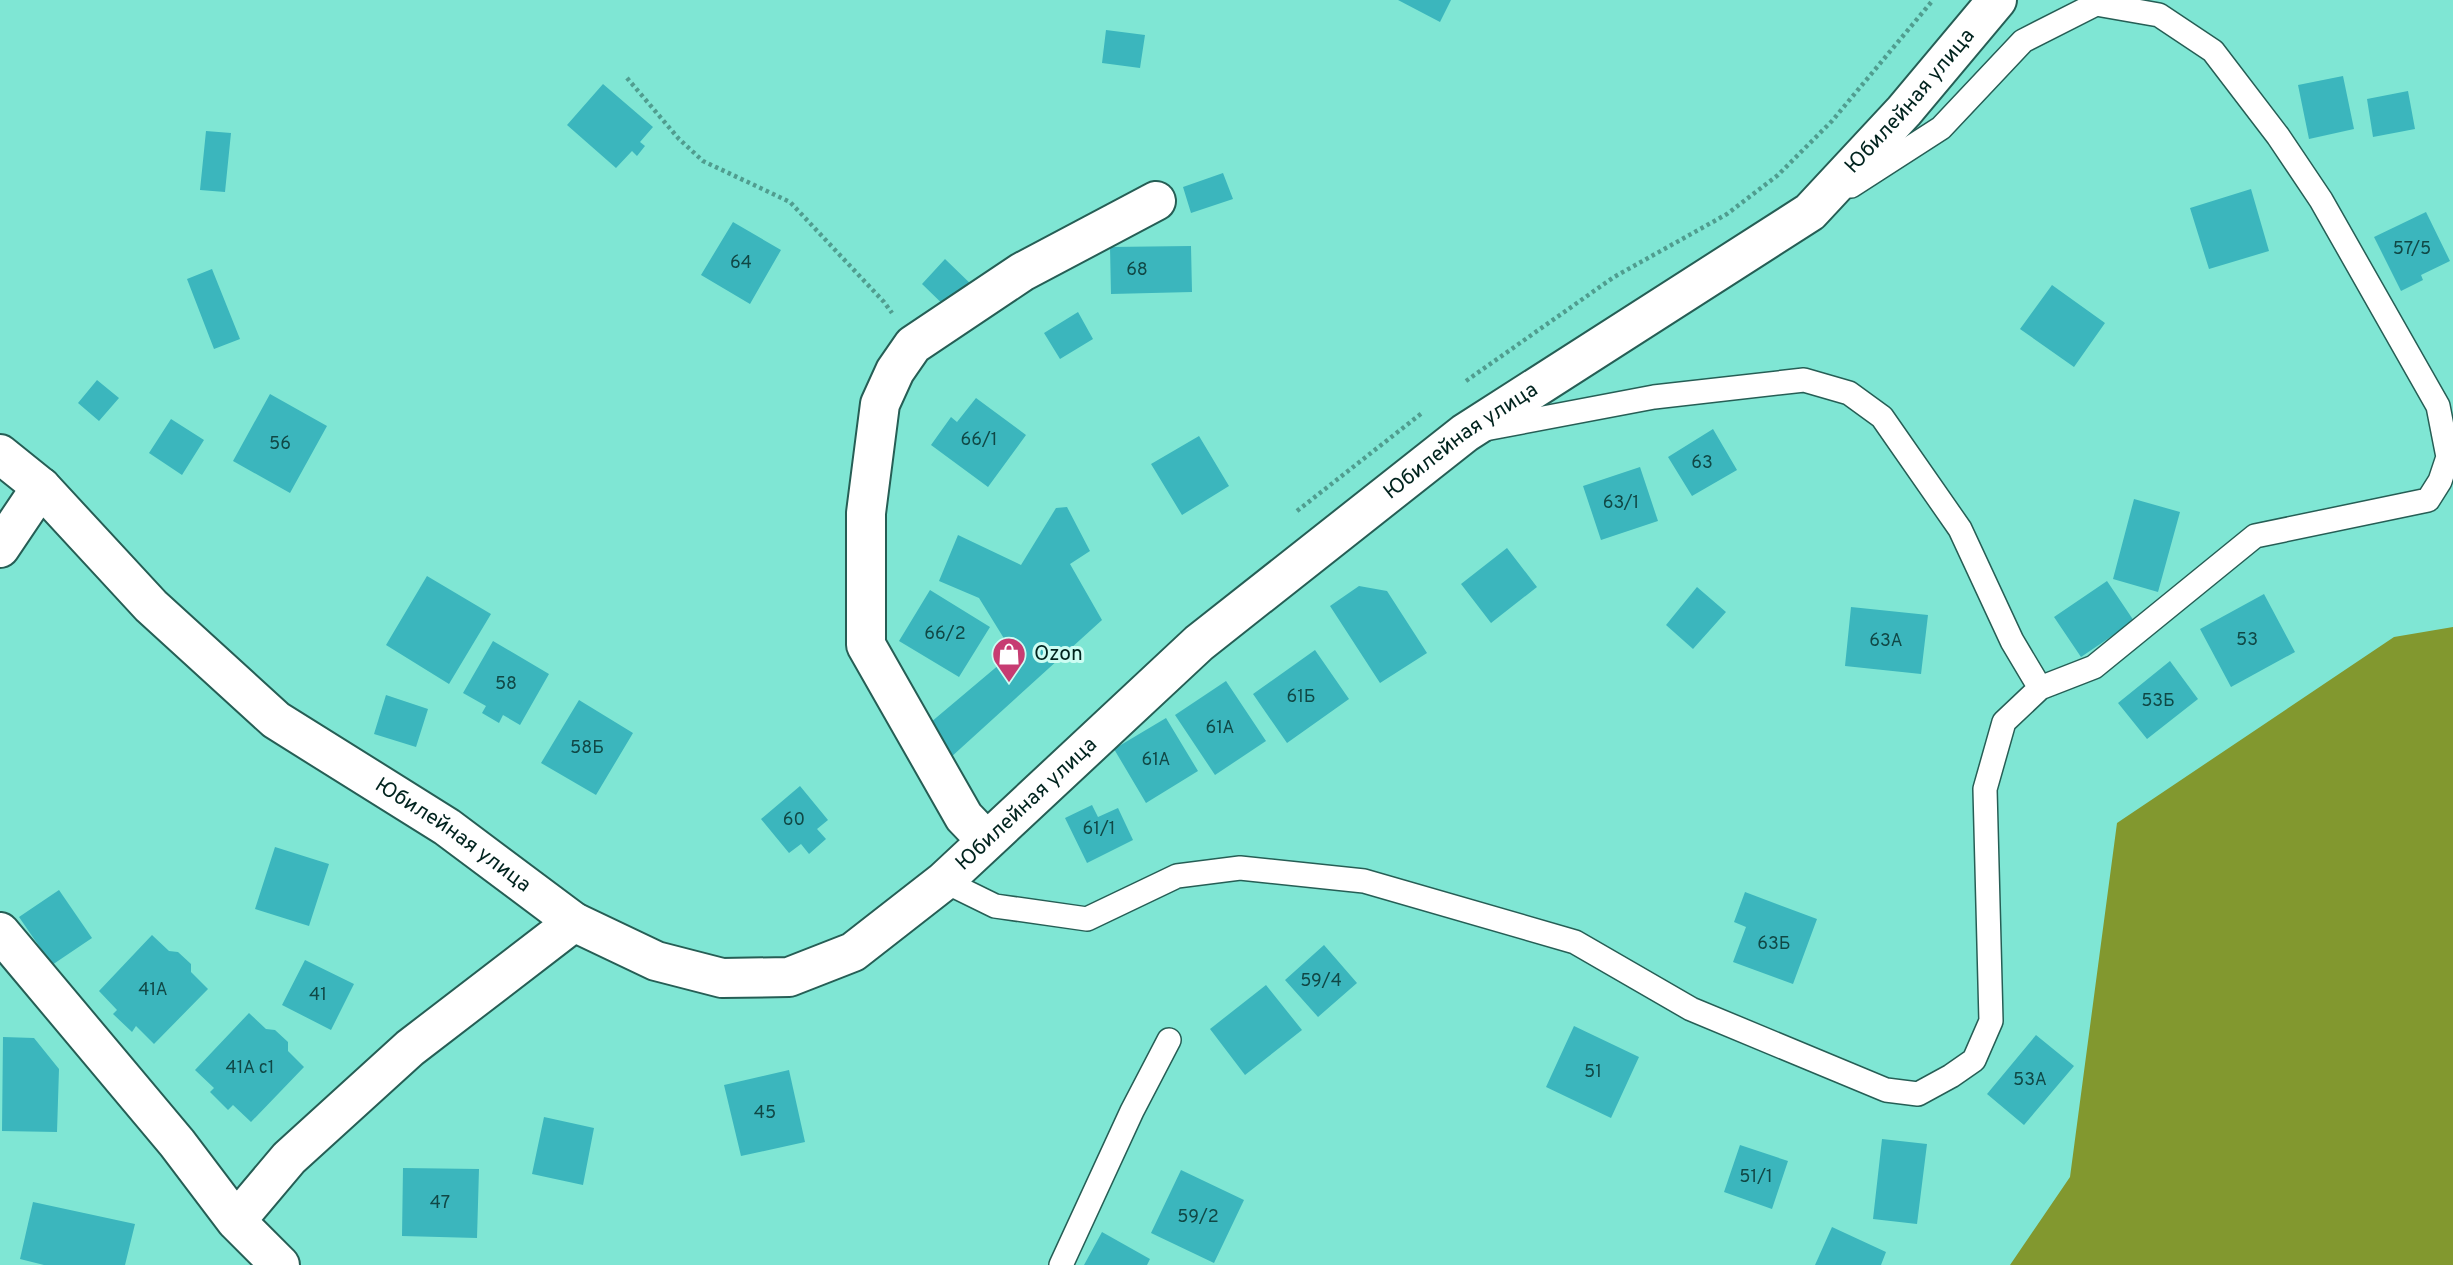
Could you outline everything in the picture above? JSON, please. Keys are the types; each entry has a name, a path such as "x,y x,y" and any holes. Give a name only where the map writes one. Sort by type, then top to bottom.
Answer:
{"street":[{"name":"Юбилейная улица","path":"0,454 41,487 151,606 276,720 447,827 574,922 656,961 722,978 789,976 853,952 944,881 1199,643 1465,433 1810,212 1904,111 1997,0"},
{"path":"986,840 964,817 866,645 866,513 880,404 895,371 913,345 1022,272 1156,201"},
{"path":"0,548 41,487"},
{"path":"236,1221 289,1157 410,1048 574,922"},
{"path":"0,932 177,1143 236,1221 280,1265"}],"lane":[{"path":"944,881 995,906 1087,919 1177,876 1241,868 1364,881 1575,942 1691,1009 1886,1090 1918,1094 1973,1060 1991,1021 1985,789 2004,722 2040,688 2094,667 2255,536 2428,500 2440,481 2448,457 2438,407 2321,200 2278,136 2213,51 2159,15 2096,4 2023,41 1941,128 1810,212"},
{"path":"1465,433 1654,397 1790,381 1804,380 1849,393 1882,417 1960,529 2012,641 2040,688"},
{"path":"1061,1265 1132,1111 1169,1040"}],"path":[{"path":"1466,382 1614,277 1727,214 1778,175 1832,121 1933,0"},
{"path":"627,78 678,139 704,161 790,202 884,302 913,345"},
{"path":"1288,518 1432,406"}],"green space":[{"path":"2453,627 2453,1265 2010,1265 2070,1177 2117,823 2394,637"}],"building":[{"path":"1398,0 1451,0 1440,22"},
{"path":"1106,30 1145,35 1140,68 1102,63"},
{"path":"2343,76 2354,129 2309,139 2298,85"},
{"path":"603,84 653,127 640,142 645,146 637,156 632,151 616,168 567,125"},
{"path":"2408,91 2415,129 2373,137 2367,99"},
{"path":"206,131 231,133 225,192 200,190"},
{"path":"1223,173 1233,199 1191,213 1183,187"},
{"path":"2251,189 2269,251 2209,269 2190,208"},
{"path":"2426,212 2450,261 2421,275 2423,280 2401,291 2374,237"},
{"path":"733,222 781,250 750,304 701,275"},
{"path":"1191,246 1192,292 1111,294 1110,247"},
{"path":"945,259 977,290 954,315 922,284"},
{"path":"212,269 240,339 214,349 187,279"},
{"path":"2052,285 2105,323 2074,367 2020,329"},
{"path":"1078,312 1093,339 1060,359 1044,333"},
{"path":"97,380 119,398 99,421 78,403"},
{"path":"270,394 327,426 290,493 233,461"},
{"path":"976,398 1026,435 988,487 931,445 951,417 957,422"},
{"path":"171,419 204,440 182,475 149,453"},
{"path":"1713,429 1737,470 1692,496 1668,457"},
{"path":"1199,436 1229,486 1182,515 1151,464"},
{"path":"1640,467 1658,521 1601,540 1583,486"},
{"path":"2134,499 2180,512 2158,592 2113,579"},
{"path":"1067,507 1090,551 1070,564 1102,620 950,758 924,728 1013,653 979,598 939,581 958,535 1021,565 1056,508"},
{"path":"1507,548 1537,587 1491,623 1461,584"},
{"path":"427,576 491,614 449,684 386,645"},
{"path":"2107,581 2134,621 2081,657 2054,617"},
{"path":"1359,586 1387,591 1427,653 1380,683 1330,606"},
{"path":"1697,587 1726,612 1693,649 1666,625"},
{"path":"930,590 990,627 959,677 899,641"},
{"path":"2264,594 2295,652 2231,687 2200,629"},
{"path":"1851,607 1928,615 1921,674 1845,666"},
{"path":"493,641 549,674 520,725 503,715 499,723 482,713 486,706 463,693"},
{"path":"1315,650 1349,699 1287,743 1253,694"},
{"path":"2170,661 2198,699 2147,739 2118,703"},
{"path":"1226,681 1266,741 1215,775 1175,715"},
{"path":"386,695 428,709 416,747 374,734"},
{"path":"579,700 633,733 596,795 541,763"},
{"path":"1166,718 1198,771 1146,803 1114,749"},
{"path":"800,786 828,820 817,829 826,839 809,854 801,844 789,853 761,819"},
{"path":"1092,805 1098,817 1118,808 1133,840 1087,863 1065,818"},
{"path":"275,847 329,864 309,926 255,909"},
{"path":"59,890 92,938 52,965 19,917"},
{"path":"1745,892 1817,919 1793,984 1733,962 1746,927 1734,922"},
{"path":"152,935 169,951 178,952 191,964 191,972 208,989 154,1044 136,1026 132,1032 113,1014 117,1010 99,991"},
{"path":"1324,945 1357,983 1318,1017 1285,980"},
{"path":"305,960 354,984 331,1030 282,1005"},
{"path":"1266,985 1302,1030 1245,1075 1210,1029"},
{"path":"249,1013 266,1029 275,1030 288,1042 288,1051 304,1067 251,1122 233,1105 228,1110 210,1092 214,1088 195,1070"},
{"path":"1574,1026 1639,1057 1611,1118 1546,1087"},
{"path":"2036,1035 2074,1066 2024,1125 1987,1094"},
{"path":"3,1037 34,1038 59,1069 57,1132 2,1131"},
{"path":"789,1070 805,1142 741,1156 724,1085"},
{"path":"544,1117 594,1128 583,1185 532,1174"},
{"path":"1882,1139 1927,1144 1917,1224 1873,1219"},
{"path":"1740,1145 1788,1161 1772,1209 1724,1192"},
{"path":"403,1168 479,1169 477,1238 402,1236"},
{"path":"1181,1170 1244,1200 1214,1263 1151,1233"},
{"path":"33,1202 135,1224 125,1265 44,1265 20,1259"},
{"path":"1832,1227 1886,1252 1881,1265 1815,1265"},
{"path":"1102,1232 1150,1259 1147,1265 1084,1265"}],"place":[{"name":"Ozon","path":"1009,684"}]}
